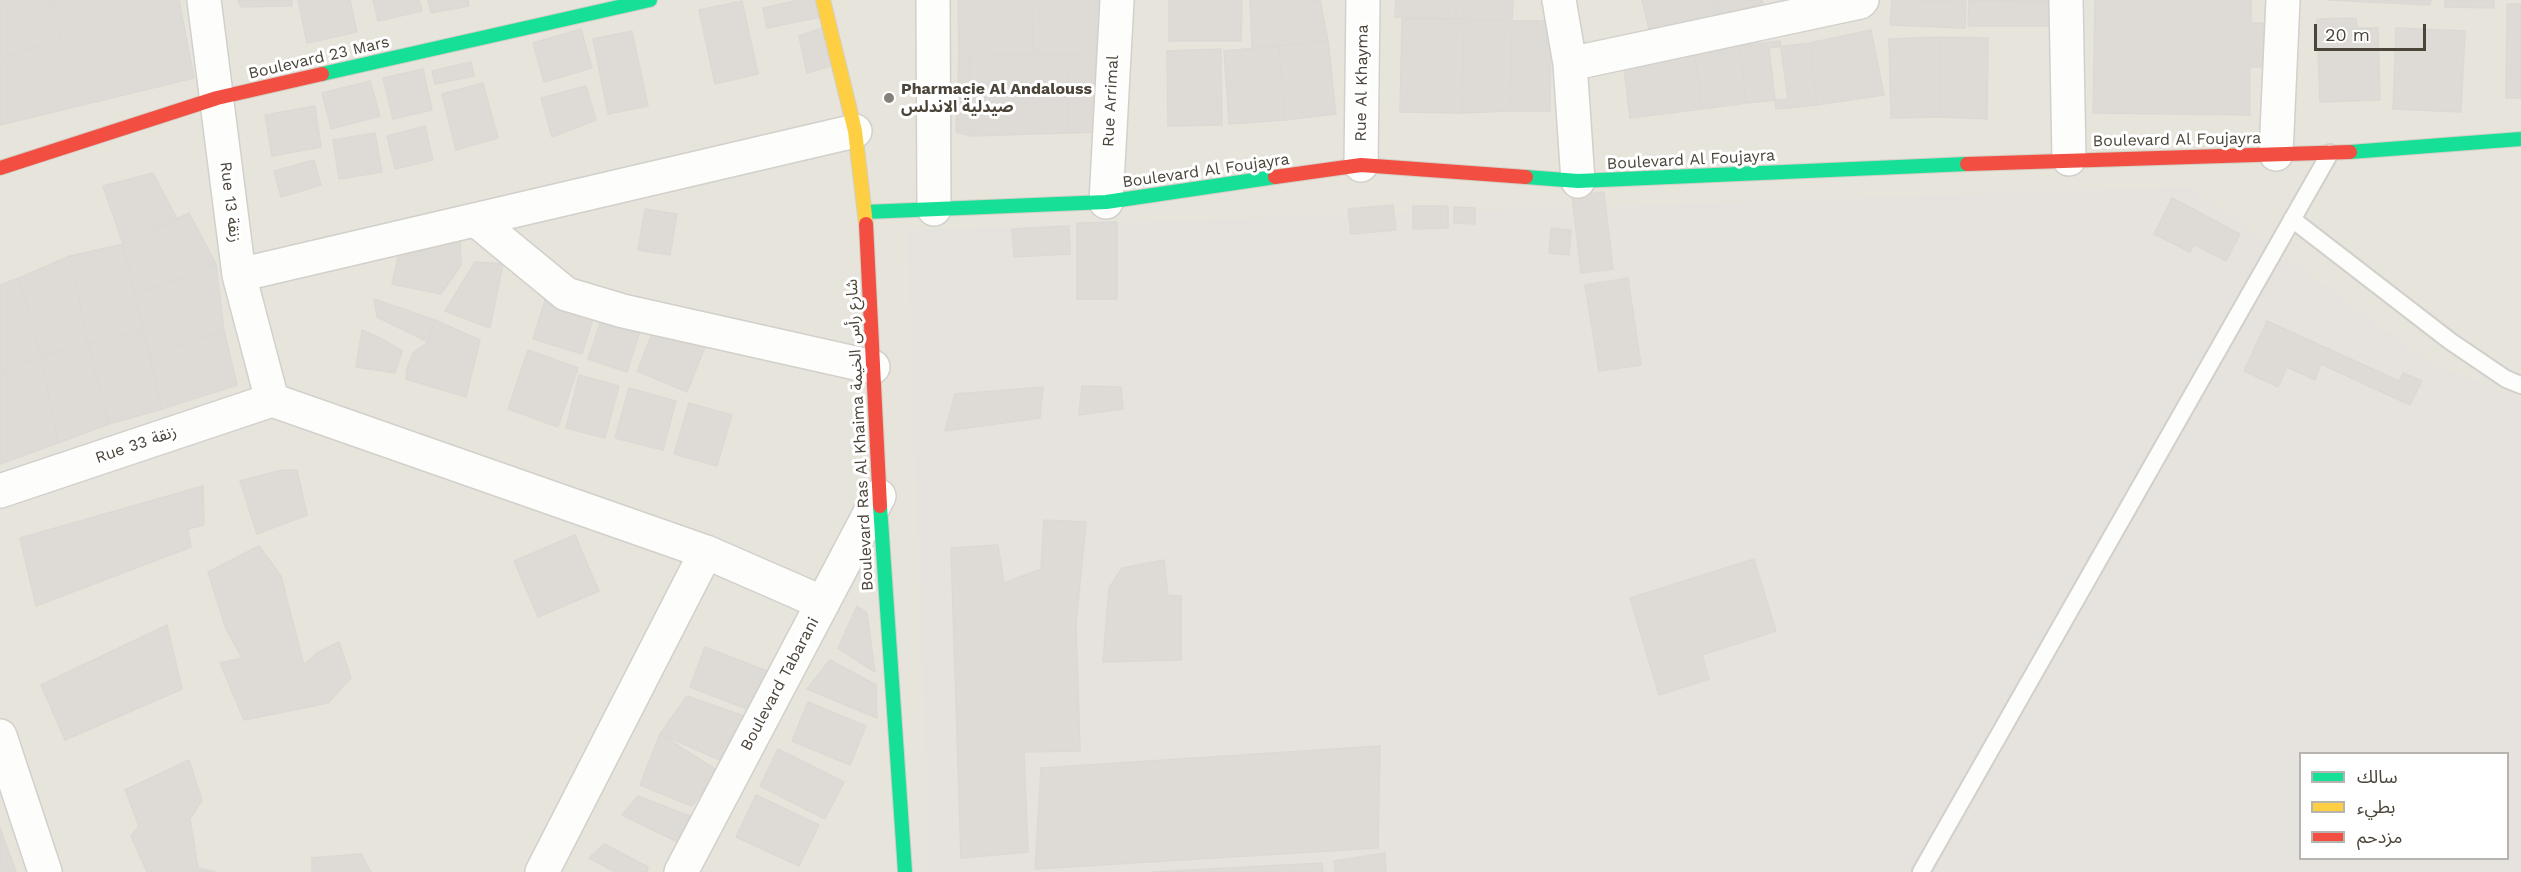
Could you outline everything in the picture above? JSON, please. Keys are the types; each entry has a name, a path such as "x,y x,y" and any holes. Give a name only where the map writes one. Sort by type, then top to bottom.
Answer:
{"street":[{"name":"Rue 13 زنقة","path":"204,0 239,275 272,400"},
{"name":"Boulevard 23 Mars","path":"0,168 217,98 650,0"},
{"name":"Boulevard Ras Al Khaima شارع رأس الخيمة","path":"823,0 855,131 865,212 879,496 905,872"},
{"path":"933,0 934,209"},
{"name":"Rue Arrimal","path":"1106,202 1117,0"},
{"name":"Rue Al Khayma","path":"1361,165 1363,0"},
{"path":"1559,0 1570,64 1578,181"},
{"path":"1570,64 1862,0"},
{"path":"2066,0 2069,159"},
{"path":"2276,154 2283,0"},
{"path":"239,275 855,131"},
{"name":"Boulevard Al Foujayra","path":"865,212 1106,202 1361,165 1578,181 2069,159 2330,153 2521,139"},
{"path":"476,220 566,294 623,312 873,367"},
{"path":"272,400 706,552 823,603"},
{"name":"Rue 33 زنقة","path":"0,491 272,400"},
{"name":"Boulevard Tabarani","path":"681,872 879,496"},
{"path":"542,872 706,552"},
{"path":"0,736 45,872"}],"lane":[{"path":"1921,872 2330,153"},
{"path":"2292,219 2450,341 2506,379 2521,385"}],"shaded area":[{"path":"0,0 2521,0 2521,872 0,872"},
{"path":"2191,187 2431,364 2521,398 2521,872 930,872 907,230"}],"building":[{"path":"0,0 50,0 62,39 0,58"},
{"path":"50,0 179,0 194,78 0,125 0,58 62,39"},
{"path":"238,0 292,0 292,6 241,7"},
{"path":"298,0 350,0 357,32 307,43"},
{"path":"373,0 419,0 422,11 378,21"},
{"path":"428,0 468,0 469,6 431,13"},
{"path":"799,0 817,0 821,17 767,28 763,8"},
{"path":"958,0 1032,0 1033,55 959,56"},
{"path":"1032,0 1102,0 1104,53 1033,55"},
{"path":"1169,0 1242,0 1241,41 1169,41"},
{"path":"1250,0 1320,0 1328,41 1252,48"},
{"path":"1396,0 1456,0 1456,19 1395,17"},
{"path":"1456,0 1513,0 1512,21 1456,19"},
{"path":"1642,0 1717,0 1721,16 1650,33"},
{"path":"1717,0 1762,0 1763,3 1721,16"},
{"path":"1892,0 1966,1 1965,28 1890,25"},
{"path":"2052,0 2052,2 1969,1"},
{"path":"2095,0 2251,0 2251,23 2269,23 2268,67 2250,67 2250,115 2093,113"},
{"path":"2328,0 2431,0 2430,5"},
{"path":"2445,0 2494,0 2494,8 2445,7"},
{"path":"742,1 758,74 715,84 699,10"},
{"path":"1969,1 2052,2 2051,26 1968,26"},
{"path":"2507,4 2521,4 2521,98 2506,98"},
{"path":"2356,18 2357,28 2378,28 2380,100 2320,102 2317,19"},
{"path":"1402,19 1464,19 1462,113 1400,112"},
{"path":"1464,19 1512,21 1510,111 1462,113"},
{"path":"1512,21 1551,21 1550,111 1510,111"},
{"path":"822,28 831,66 807,73 799,36"},
{"path":"2396,28 2465,31 2461,112 2393,109"},
{"path":"581,29 592,68 544,82 533,43"},
{"path":"1871,30 1884,95 1817,105 1810,43"},
{"path":"632,31 648,106 608,114 593,39"},
{"path":"1939,37 1941,117 1891,118 1889,39"},
{"path":"1939,37 1988,38 1987,119 1941,117"},
{"path":"1328,41 1336,114 1285,120 1279,46"},
{"path":"1780,41 1788,99 1746,103 1740,46"},
{"path":"1810,43 1817,105 1776,109 1769,48"},
{"path":"1279,46 1285,120 1229,124 1224,51"},
{"path":"1740,46 1746,103 1702,109 1695,52"},
{"path":"1221,49 1222,125 1168,126 1167,51"},
{"path":"1695,52 1702,109 1630,118 1623,60"},
{"path":"1104,53 1107,132 1069,133 1066,54"},
{"path":"1066,54 1069,133 971,136 969,56"},
{"path":"959,56 969,56 971,136 956,132"},
{"path":"471,62 474,76 435,84 432,71"},
{"path":"423,69 432,110 393,119 383,78"},
{"path":"370,81 380,116 331,129 322,93"},
{"path":"483,83 498,138 456,150 442,94"},
{"path":"586,86 596,120 552,137 541,98"},
{"path":"315,106 321,147 272,156 265,115"},
{"path":"425,126 433,160 395,169 387,136"},
{"path":"375,133 382,172 339,179 333,140"},
{"path":"314,160 321,185 281,197 274,171"},
{"path":"153,173 177,219 123,244 103,186"},
{"path":"1604,192 1613,269 1581,273 1572,196"},
{"path":"2172,198 2240,234 2226,261 2194,244 2190,252 2154,234"},
{"path":"1393,205 1396,230 1351,234 1348,209"},
{"path":"1413,206 1448,206 1448,228 1413,229"},
{"path":"1454,207 1475,208 1475,224 1454,223"},
{"path":"645,209 677,214 670,255 638,250"},
{"path":"189,213 216,264 135,295 123,244"},
{"path":"1117,222 1117,299 1077,299 1077,223"},
{"path":"1069,226 1070,254 1014,257 1012,229"},
{"path":"1551,228 1571,230 1569,255 1549,253"},
{"path":"460,238 461,265 441,294 392,284 400,248"},
{"path":"123,244 143,330 88,343 70,256"},
{"path":"70,256 88,343 41,356 19,278"},
{"path":"475,262 503,264 490,328 445,311"},
{"path":"216,264 224,330 150,357 135,295"},
{"path":"19,278 41,356 0,372 0,285"},
{"path":"1628,278 1641,365 1599,371 1585,285"},
{"path":"547,294 596,309 582,354 533,339"},
{"path":"374,299 435,320 428,342 377,317"},
{"path":"604,312 642,325 627,372 588,359"},
{"path":"435,320 480,340 466,397 406,379 407,368 413,353 428,342"},
{"path":"2267,321 2399,381 2403,373 2422,381 2410,405 2321,364 2315,380 2287,367 2278,387 2244,371"},
{"path":"657,322 707,342 687,392 637,371"},
{"path":"143,330 162,409 109,424 88,343"},
{"path":"224,330 237,385 162,409 150,357"},
{"path":"362,330 402,351 395,373 356,367"},
{"path":"88,343 109,424 58,443 41,356"},
{"path":"528,350 578,368 558,427 508,409"},
{"path":"41,356 58,443 0,464 0,372"},
{"path":"579,375 619,386 605,438 566,428"},
{"path":"1082,386 1121,387 1123,409 1079,415"},
{"path":"1043,387 1040,418 945,431 955,394"},
{"path":"629,388 676,401 663,450 615,438"},
{"path":"689,403 732,415 717,466 674,454"},
{"path":"282,470 297,470 307,515 257,534 240,481"},
{"path":"203,486 204,525 188,529 191,547 36,606 20,538"},
{"path":"1044,520 1086,522 1076,623 1080,751 1024,752 1028,852 961,858 951,548 998,545 1004,583 1041,569"},
{"path":"575,535 599,591 538,617 514,561"},
{"path":"259,546 281,576 304,665 317,653 339,642 351,678 328,703 244,720 220,663 242,658 226,629 208,572"},
{"path":"1754,559 1776,631 1702,655 1709,679 1659,695 1630,598"},
{"path":"1164,560 1168,595 1181,596 1181,660 1103,662 1109,588 1122,568"},
{"path":"857,606 867,613 875,672 838,648"},
{"path":"167,625 182,689 65,740 41,685"},
{"path":"705,647 767,671 752,711 690,687"},
{"path":"830,660 876,685 877,718 807,689"},
{"path":"687,696 747,717 722,761 660,734"},
{"path":"808,702 866,726 850,765 792,741"},
{"path":"660,734 718,771 692,806 640,785"},
{"path":"1380,746 1378,848 1035,869 1041,768"},
{"path":"778,749 844,782 825,819 760,786"},
{"path":"189,760 202,800 190,819 198,868 216,872 147,872 131,836 139,826 125,790"},
{"path":"756,795 819,825 799,866 736,837"},
{"path":"638,796 692,817 682,844 622,815"},
{"path":"0,828 16,872 0,872"},
{"path":"604,844 648,867 647,872 615,872 589,858"},
{"path":"1385,853 1386,872 1335,872 1334,861"},
{"path":"361,854 371,872 312,872 312,858"},
{"path":"1322,863 1323,872 1153,872"}],"traffic: fast":[{"path":"322,74 650,0"},
{"path":"2350,152 2521,139"},
{"path":"1526,177 1578,181 1967,164"},
{"path":"865,212 1106,202 1275,177"},
{"path":"880,506 905,872"}],"traffic: slow":[{"path":"823,0 855,131 866,224"}],"traffic: jam":[{"path":"0,168 217,98 322,74"},
{"path":"1967,164 2350,152"},
{"path":"1275,177 1361,165 1526,177"},
{"path":"866,224 880,506"}],"place":[{"name":"Pharmacie Al Andalouss صيدلية الاندلس","path":"889,98"}]}
